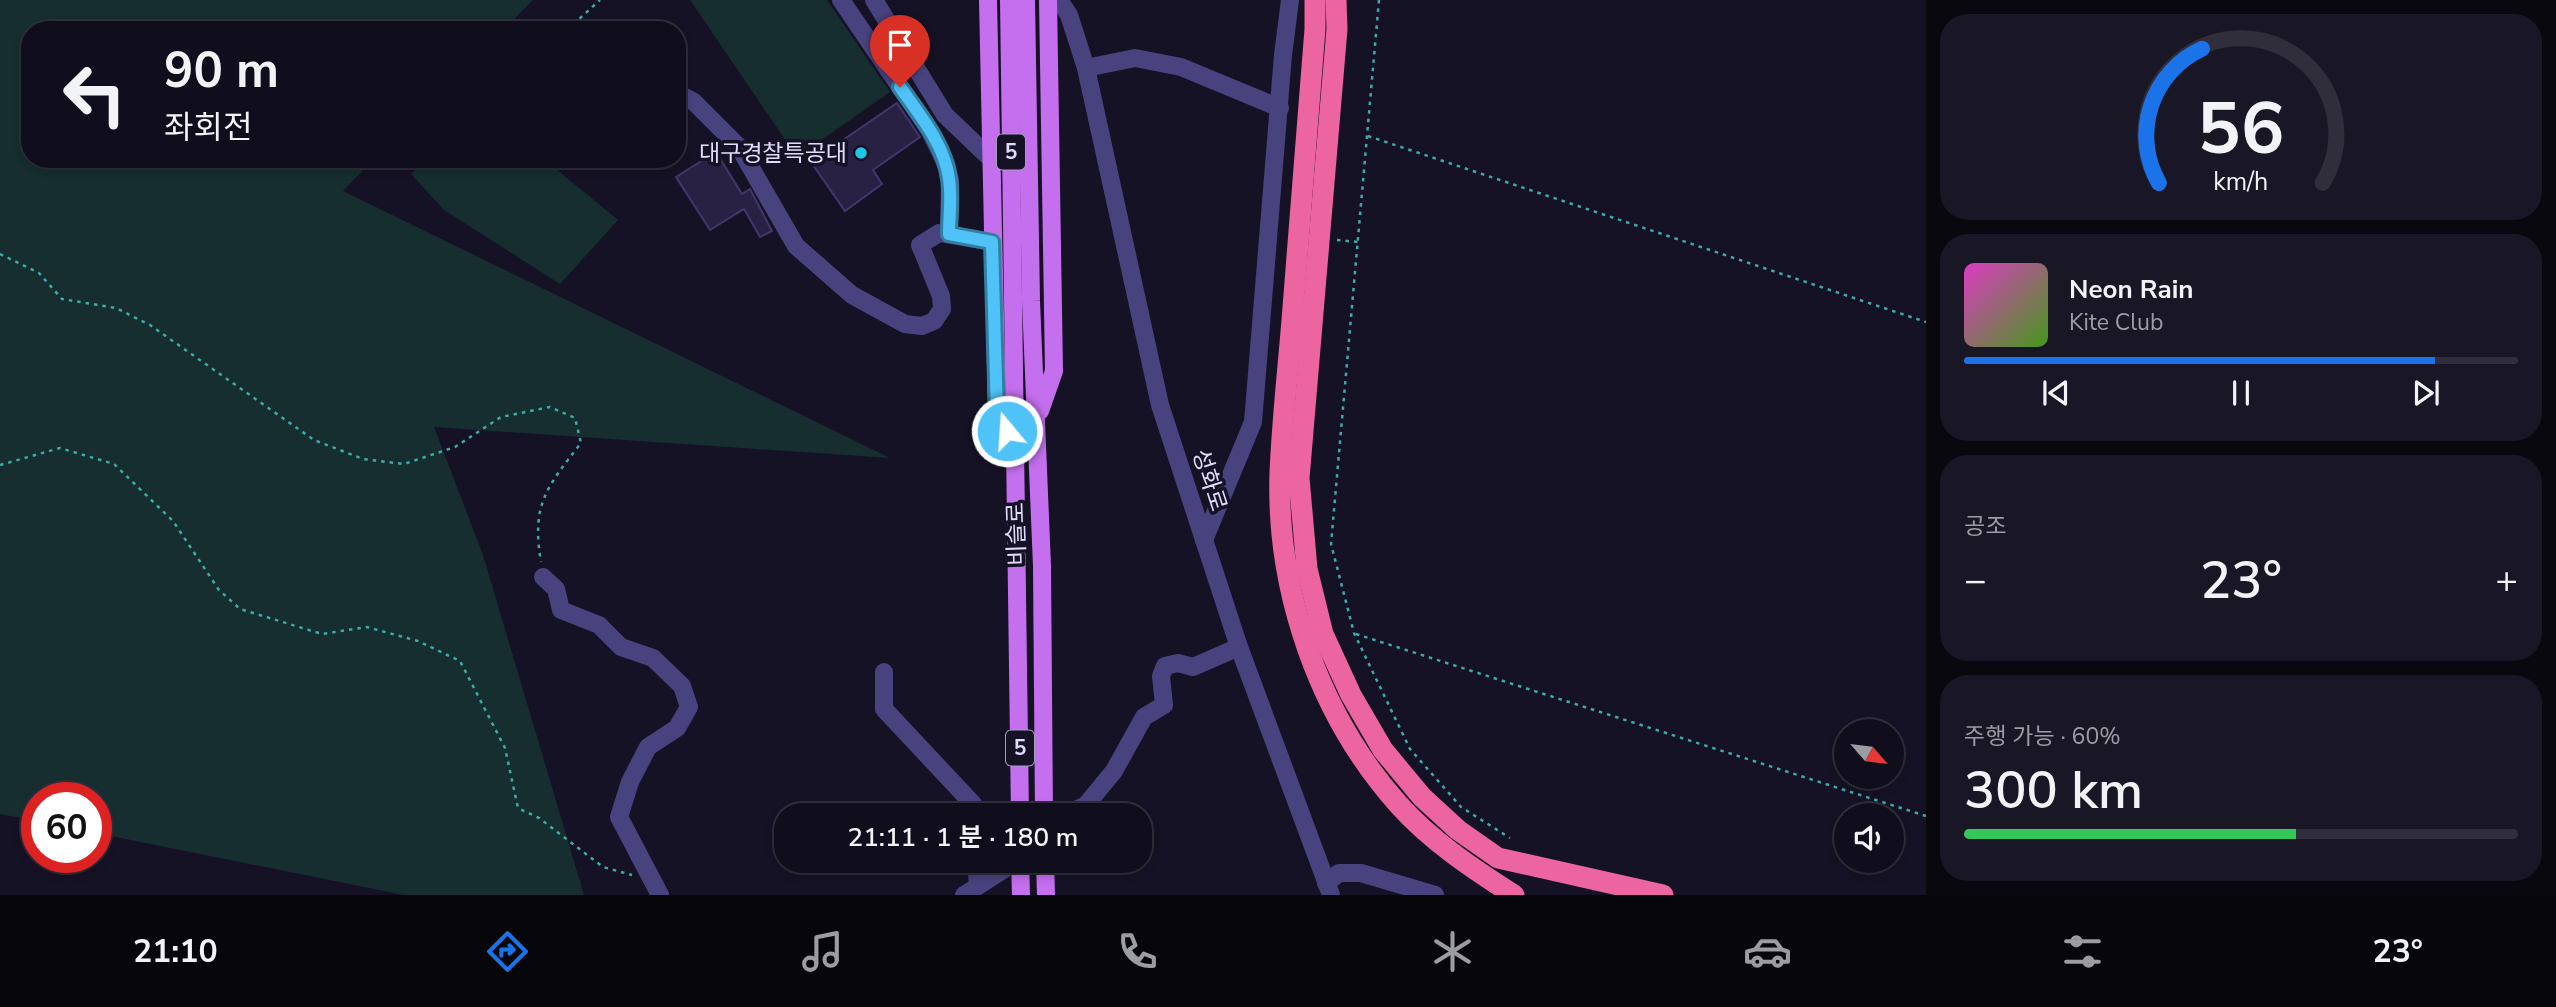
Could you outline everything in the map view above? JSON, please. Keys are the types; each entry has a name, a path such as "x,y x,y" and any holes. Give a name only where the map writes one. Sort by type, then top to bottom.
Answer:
{"highway":[{"path":"1315,0 1315,29 1280,475 1287,572 1303,637 1328,700 1358,749 1398,803 1436,841 1514,895"},
{"path":"1336,0 1337,29 1298,478 1307,569 1324,634 1351,695 1383,750 1422,797 1458,830 1498,858 1663,895"}],"main road":[{"path":"988,0 989,158 997,414 1017,447"},
{"name":"비슬로","path":"1009,0 1023,302 1037,421 1044,803"},
{"name":"비슬로","path":"1020,803 1017,447 1023,302 1026,0"},
{"path":"1037,421 1054,371 1048,0"},
{"path":"1020,873 1021,895"},
{"path":"1045,873 1046,895"}],"street":[{"path":"841,0 930,131 946,164 950,180 949,234"},
{"path":"874,0 945,115 989,158"},
{"path":"1204,540 1254,422 1290,0"},
{"name":"성화로","path":"1066,5 1086,68 1160,405 1239,647 1329,889"},
{"path":"1086,68 1135,58 1181,66 1280,108"},
{"path":"686,98 694,102 739,147 796,246 852,295 905,324 922,326 934,321 942,309 941,296 920,245 939,233 992,242"},
{"path":"543,577 556,589 561,610 599,625 621,648 653,658 682,686 689,707 677,728 648,747 630,782 619,817 656,888"},
{"path":"1088,803 1114,771 1144,717 1164,705 1161,676 1165,666 1178,663 1193,667 1239,647"},
{"path":"884,672 884,709 972,803"},
{"path":"971,890 999,873"},
{"path":"1329,889 1339,873 1362,873 1435,895"}],"path":[{"path":"577,21 600,0"},
{"path":"1379,0 1331,544 1354,633 1410,749 1461,807 1510,838"},
{"path":"1367,136 1926,322"},
{"path":"1334,240 1358,242"},
{"path":"0,254 39,273 62,299 116,308 150,325 314,440 363,460 404,464 455,447 501,417 550,407 575,418 580,443 548,486 538,513 538,548 543,577"},
{"path":"0,465 60,448 114,464 173,521 219,590 240,609 322,634 367,627 418,641 460,661 505,748 518,808 539,818 603,867 656,888"},
{"path":"1354,633 1926,816"}],"green space":[{"path":"0,0 533,0 512,21 21,21 21,168 365,168 343,191 890,458 434,427 483,555 584,895 404,895 112,836 112,782 21,782 21,818 0,814"},
{"path":"690,0 827,0 890,92 797,157"},
{"path":"419,168 555,168 618,220 560,284 444,210 411,174"}],"building":[{"name":"대구경찰특공대","path":"897,103 920,137 873,170 882,184 845,211 811,162"},
{"path":"716,152 742,194 750,189 772,231 760,237 744,209 710,230 676,177"}],"place":[{"name":"대구경찰특공대","path":"861,153"}],"route":[{"path":"900,87 930,131 946,164 950,180 949,234 992,242 997,414 1007,431"}]}
